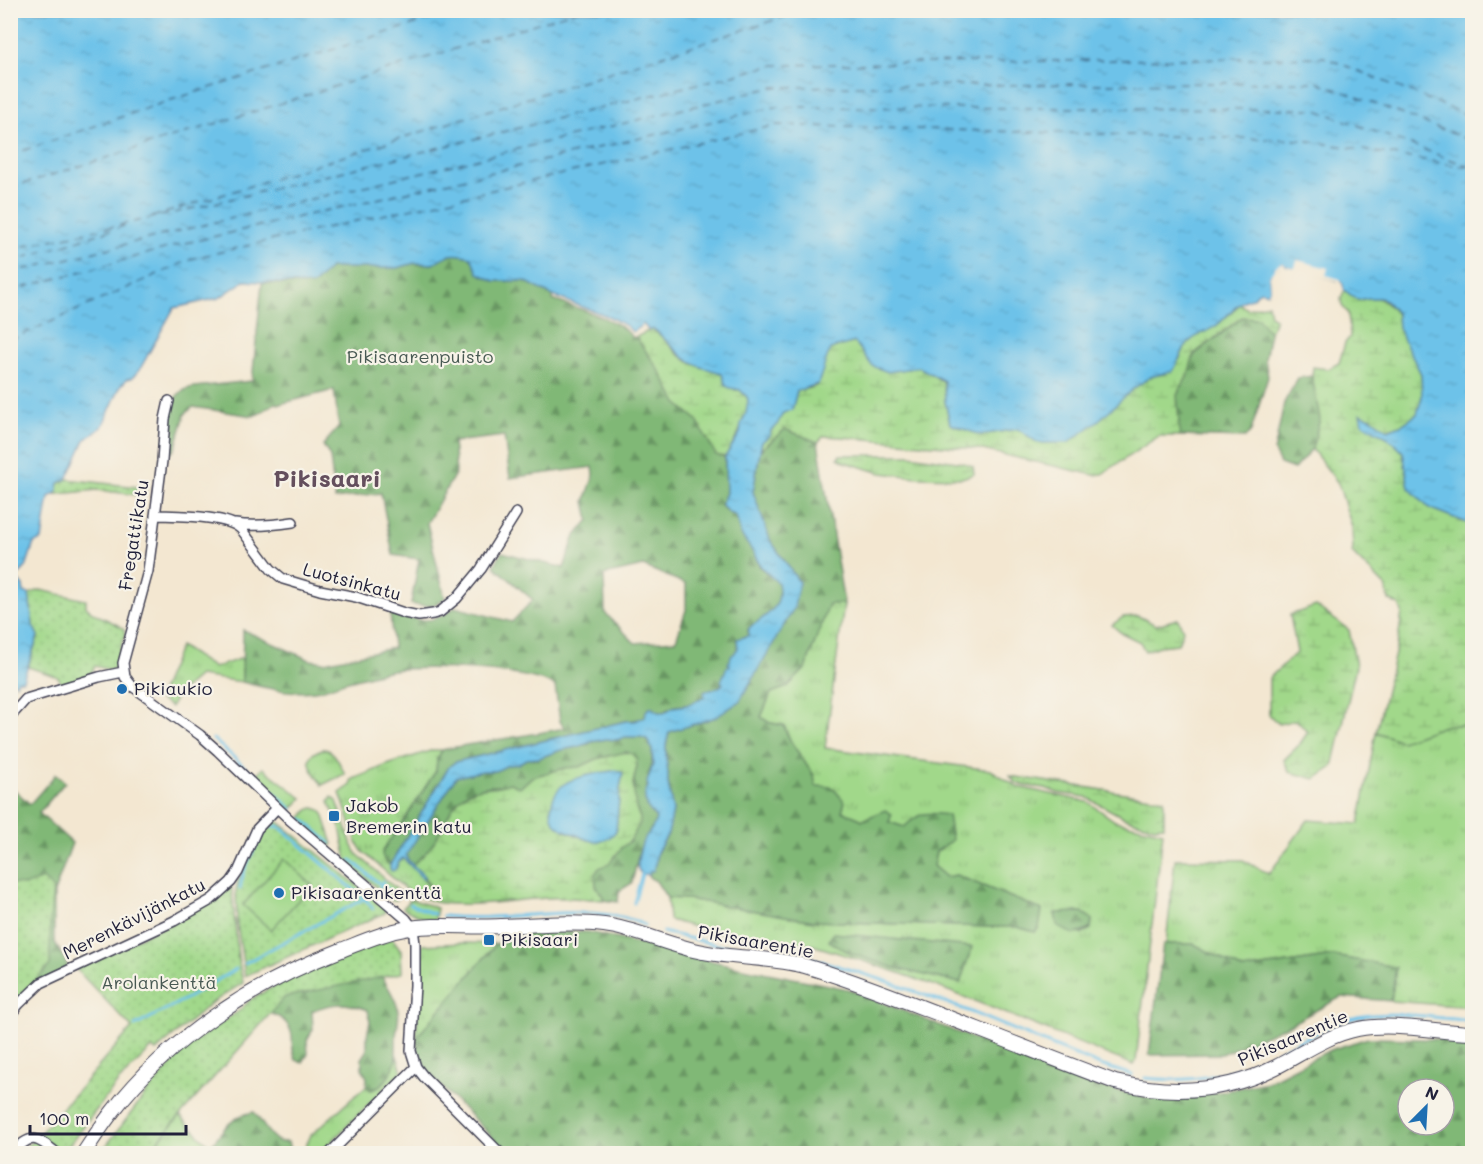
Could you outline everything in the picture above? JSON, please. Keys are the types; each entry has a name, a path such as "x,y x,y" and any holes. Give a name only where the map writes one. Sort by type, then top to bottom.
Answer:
{"street":[{"name":"Fregattikatu","path":"123,672 123,663 148,571 165,419 169,402"},
{"name":"Luotsinkatu","path":"232,523 241,529 271,569 283,579 419,616 440,612 457,598 481,569 516,513"},
{"path":"155,515 216,519 253,526 292,522"},
{"path":"10,717 26,699 99,676 123,672 132,686 200,735 227,758 277,808 406,919 413,928 415,985 412,1059 424,1077 501,1154"},
{"name":"Merenkävijänkatu","path":"10,1015 41,983 174,921 211,900 231,882 257,830 277,808"},
{"name":"Pikisaarentie","path":"83,1154 113,1110 153,1067 175,1047 237,1001 279,977 322,957 393,931 413,928 595,924 620,928 705,953 778,960 804,966 902,999 1115,1082 1149,1089 1188,1090 1238,1082 1274,1068 1332,1037 1361,1028 1392,1027 1473,1033"},
{"path":"329,1154 416,1067"},
{"path":"12,1154 20,1144 36,1138 58,1154"}],"green space":[{"name":"Pikisaarenpuisto","path":"459,254 471,257 478,273 494,281 525,281 553,296 553,300 607,319 632,337 636,337 658,368 677,403 696,419 716,454 725,457 726,493 721,506 736,516 741,532 760,567 778,582 780,592 774,609 748,629 748,636 737,639 737,648 723,683 701,699 662,712 652,708 644,717 638,719 455,762 449,767 390,865 384,860 383,850 436,771 437,760 442,750 564,728 560,721 555,686 524,676 477,670 428,668 393,670 314,691 296,692 269,688 242,682 243,630 310,660 324,662 393,648 390,612 424,620 439,617 455,607 512,622 533,600 494,566 502,552 564,568 574,538 589,520 585,501 594,475 593,467 510,478 504,436 453,442 456,472 427,523 445,598 433,605 420,606 411,604 419,559 393,555 381,493 335,499 330,457 323,445 339,427 334,390 280,404 275,403 253,416 193,407 185,414 174,450 166,455 167,431 172,405 175,398 183,391 194,387 252,381 262,283 313,285 329,268 397,268 415,263 433,264 443,256","holes":["643,566 686,584 686,610 676,640 635,643 605,613 604,575"]},
{"path":"1344,290 1358,300 1377,298 1388,304 1397,314 1398,328 1421,374 1422,396 1417,414 1403,424 1388,430 1371,418 1362,423 1387,437 1403,452 1409,488 1429,508 1472,525 1472,725 1447,725 1401,741 1376,732 1398,641 1402,612 1399,605 1389,600 1385,586 1352,553 1352,527 1338,483 1312,449 1320,419 1312,376 1313,367 1328,369 1339,363 1345,343 1350,337 1348,313 1342,306 1341,299"},
{"path":"1240,304 1247,309 1268,304 1270,315 1275,318 1270,333 1258,318 1242,317 1194,354 1188,375 1177,395 1180,436 1159,436 1102,474 1094,475 978,449 824,436 818,442 785,429 760,450 762,442 783,413 792,409 797,391 818,384 829,349 855,342 888,372 919,367 944,382 950,424 980,435 1018,429 1038,443 1150,377 1173,371 1187,344 1197,335 1216,326"},
{"path":"1243,317 1258,318 1270,333 1265,359 1268,377 1251,431 1245,438 1180,436 1177,395 1188,375 1194,355"},
{"path":"652,329 689,362 722,374 735,390 740,390 746,396 748,403 744,419 725,457 716,455 696,419 677,403 658,368 636,337"},
{"path":"1312,376 1320,419 1312,449 1294,469 1280,464 1274,452 1284,403 1298,378"},
{"path":"785,429 818,442 844,604 829,604 805,669 787,687 771,693 761,717 770,723 783,725 791,742 814,776 816,786 832,787 845,802 842,811 863,820 885,810 892,814 889,822 904,827 924,814 948,815 952,840 936,852 933,866 946,877 956,875 1042,910 1039,928 1035,932 1017,927 814,921 687,899 667,898 656,881 648,875 655,865 657,853 668,834 673,811 666,759 669,732 716,717 799,582 770,540 753,492 760,451"},
{"path":"840,455 910,455 964,463 973,466 974,474 962,478 881,473 845,462 838,458"},
{"path":"67,479 146,488 145,496 97,490 51,495 57,492 59,483"},
{"path":"40,590 86,600 86,607 91,611 124,629 125,636 116,668 110,670 95,666 88,678 62,684 58,677 28,667 38,636 33,626 29,594"},
{"path":"829,603 844,604 825,748 991,770 1018,787 1088,802 1115,821 1163,832 1134,1065 936,986 830,950 809,944 709,931 669,920 667,898 687,899 814,921 1017,927 1035,932 1042,910 956,875 946,877 933,866 936,852 904,827 889,822 863,820 842,811 816,787 814,776 791,742 784,725 770,723 761,717 771,693 787,687 805,669","holes":["1082,912 1092,919 1091,929 1081,934 1055,914"]},
{"path":"1316,606 1349,630 1356,666 1333,767 1315,779 1289,772 1284,760 1308,732 1296,720 1279,724 1269,715 1269,678 1297,652 1290,615"},
{"path":"1138,616 1156,625 1178,619 1183,630 1178,644 1159,646 1145,651 1140,642 1120,632 1112,625 1123,617"},
{"path":"180,646 214,668 242,658 242,682 199,676 177,695 171,707 158,699"},
{"path":"1447,725 1472,725 1472,1007 1391,1001 1396,967 1333,956 1243,970 1194,944 1166,944 1175,859 1243,860 1269,874 1308,820 1359,824 1376,732 1401,741"},
{"path":"642,737 649,743 652,750 646,802 656,818 654,827 640,849 632,883 619,891 618,902 603,900 596,886 595,874 599,868 609,864 622,847 630,841 640,818 635,805 634,792 637,765 626,752 597,759 580,767 566,768 532,777 522,786 518,787 510,783 501,787 491,786 468,792 447,818 436,840 426,853 412,865 408,859 407,852 456,777 483,771 496,771 526,759 539,758 592,742"},
{"path":"323,749 334,754 345,774 322,785 312,770 310,760 311,756"},
{"path":"433,750 442,750 437,760 436,771 390,842 384,860 390,865 390,869 397,867 398,862 403,858 424,879 435,896 434,902 410,893 362,851 357,843 340,793 351,785 351,780"},
{"path":"626,752 632,754 636,759 633,783 636,809 640,818 640,823 630,841 622,847 609,864 599,868 595,874 596,886 603,900 554,898 476,904 434,902 433,892 412,865 432,845 454,806 463,796 474,790 510,783 518,787 522,786 532,777 566,768 580,767 597,759","holes":["623,773 616,831 610,837 598,841 585,839 565,831"]},
{"path":"263,768 302,798 291,810 287,809 255,775"},
{"path":"56,774 65,782 39,813 72,843 54,893 54,941 70,970 41,983 10,1015 10,786 30,804"},
{"path":"1010,776 1164,799 1164,826 1154,827 1125,818 1086,797 1016,783"},
{"path":"332,797 337,801 357,854 400,892 397,900 389,898 347,861 340,827 329,802"},
{"path":"315,808 322,811 333,844 330,847 301,822 306,812"},
{"path":"276,820 386,908 385,913 245,976 237,924 236,890 256,836 265,825"},
{"name":"Pikisaarenkenttä","path":"284,859 312,885 271,930 243,905"},
{"path":"43,879 53,889 50,965 11,1007 11,884 26,885"},
{"name":"Arolankenttä","path":"231,882 238,957 243,983 210,1004 156,1051 152,1048 118,1082 63,1153 17,1154 36,1138 132,1028 75,968 174,921"},
{"path":"411,899 437,908 435,920 423,918 404,909 403,907"},
{"path":"1082,912 1092,919 1091,928 1086,931 1074,934 1057,925 1055,913"},
{"path":"535,931 589,932 738,967 848,989 1088,1084 1154,1099 1220,1092 1267,1082 1330,1050 1368,1038 1472,1040 1472,1153 508,1153 428,1073 417,1049 416,1038 496,944"},
{"path":"833,933 972,947 960,983 894,968 850,953 829,941"},
{"path":"392,938 401,950 402,973 285,997 147,1153 100,1154 150,1088 190,1044 239,1011 251,999 297,974"},
{"path":"496,944 416,1038 422,945"},
{"path":"1163,944 1194,944 1243,970 1333,956 1396,967 1391,1001 1341,997 1289,1025 1222,1054 1149,1055"},
{"path":"379,971 392,993 399,1011 399,1018 396,1060 385,1081 371,1090 366,1086 367,1078 362,1068 362,1059 367,1051 370,1022 368,1010 340,1004 312,1011 313,1029 307,1040 308,1054 303,1062 296,1060 294,1056 291,1031 285,1022 263,1011 263,1002"},
{"path":"397,1056 402,1071 320,1153 302,1154 311,1135 366,1086 371,1090 385,1081"},
{"path":"254,1112 271,1136 279,1141 288,1142 294,1153 217,1153 210,1147 234,1120"},
{"path":"180,1116 217,1153 197,1153 182,1146 174,1148 169,1153 147,1154"}],"water":[{"path":"11,11 1472,11 1472,525 1429,508 1409,488 1403,452 1387,437 1362,423 1360,414 1371,418 1388,430 1403,424 1417,414 1422,397 1421,374 1398,328 1397,314 1381,298 1358,300 1344,290 1342,282 1282,263 1269,277 1268,293 1261,291 1254,298 1243,301 1217,325 1192,339 1173,371 1150,377 1068,443 1038,443 1018,429 980,435 950,424 944,381 919,367 888,372 872,366 855,342 830,349 818,384 797,391 792,410 783,413 776,427 762,442 753,492 770,540 799,582 794,608 739,702 716,717 669,732 666,759 673,811 668,834 657,852 653,871 650,871 648,875 639,871 638,868 643,842 656,818 645,800 647,782 653,764 652,750 647,739 625,737 592,742 539,758 526,759 496,771 483,771 456,777 406,855 424,879 403,858 392,871 390,865 449,767 455,762 634,721 645,717 646,711 651,707 664,713 673,707 687,705 704,697 704,692 723,684 721,681 730,665 728,663 738,648 737,639 748,636 749,628 772,610 776,605 779,592 778,583 761,567 741,535 736,516 728,512 721,504 726,493 725,457 740,433 746,413 747,397 740,390 726,386 722,374 684,358 655,330 649,331 643,324 633,332 610,317 553,296 525,281 494,281 478,273 471,257 455,254 433,264 415,263 397,268 330,268 313,285 244,281 219,298 174,308 140,369 120,387 102,427 85,440 67,479 59,483 57,492 49,497 42,540 34,543 26,567 16,578 23,586 24,592 29,594 33,626 38,636 23,680 18,680 16,684 11,680"},
{"path":"616,770 623,773 616,831 613,834 603,840 595,841 558,826 551,811 555,794 563,785 581,777"}],"pier":[{"path":"1297,260 1328,268 1326,275 1340,279 1343,293 1338,281 1285,269 1281,266 1272,278 1273,290 1269,296 1269,277 1277,265 1282,263 1295,268"}],"waterway":[{"path":"213,739 292,809"},
{"path":"303,819 330,843"},
{"path":"272,827 281,828 368,902 373,909"},
{"path":"240,889 249,859 264,832"},
{"path":"351,860 397,896"},
{"path":"634,903 642,874"},
{"path":"380,888 383,881"},
{"path":"245,963 369,896"},
{"path":"410,904 434,914"},
{"path":"443,916 485,917 587,913 616,916 645,925"},
{"path":"663,932 718,945 790,953 832,964 966,1010 1100,1065 1132,1075"},
{"path":"135,1026 236,969"},
{"path":"1145,1078 1197,1078 1230,1072 1262,1060 1327,1028 1358,1017 1400,1014 1472,1021"}],"ferry route":[{"path":"10,155 171,100 460,10"},
{"path":"10,188 579,10"},
{"path":"152,217 806,10"},
{"path":"10,249 178,212 774,65 1324,57 1472,117"},
{"path":"10,273 774,87 1318,82 1472,141"},
{"path":"10,291 186,243 775,107 1314,109 1471,167"},
{"path":"10,340 194,258 777,125 1303,140 1472,168"},
{"path":"10,262 130,224"}],"place":[{"name":"Pikiaukio","path":"122,689"},
{"name":"Jakob Bremerin katu","path":"334,816"},
{"name":"Pikisaarenkenttä","path":"279,893"},
{"name":"Pikisaari","path":"489,940"}],"district":[{"name":"Pikisaari","path":"327,479"}]}
